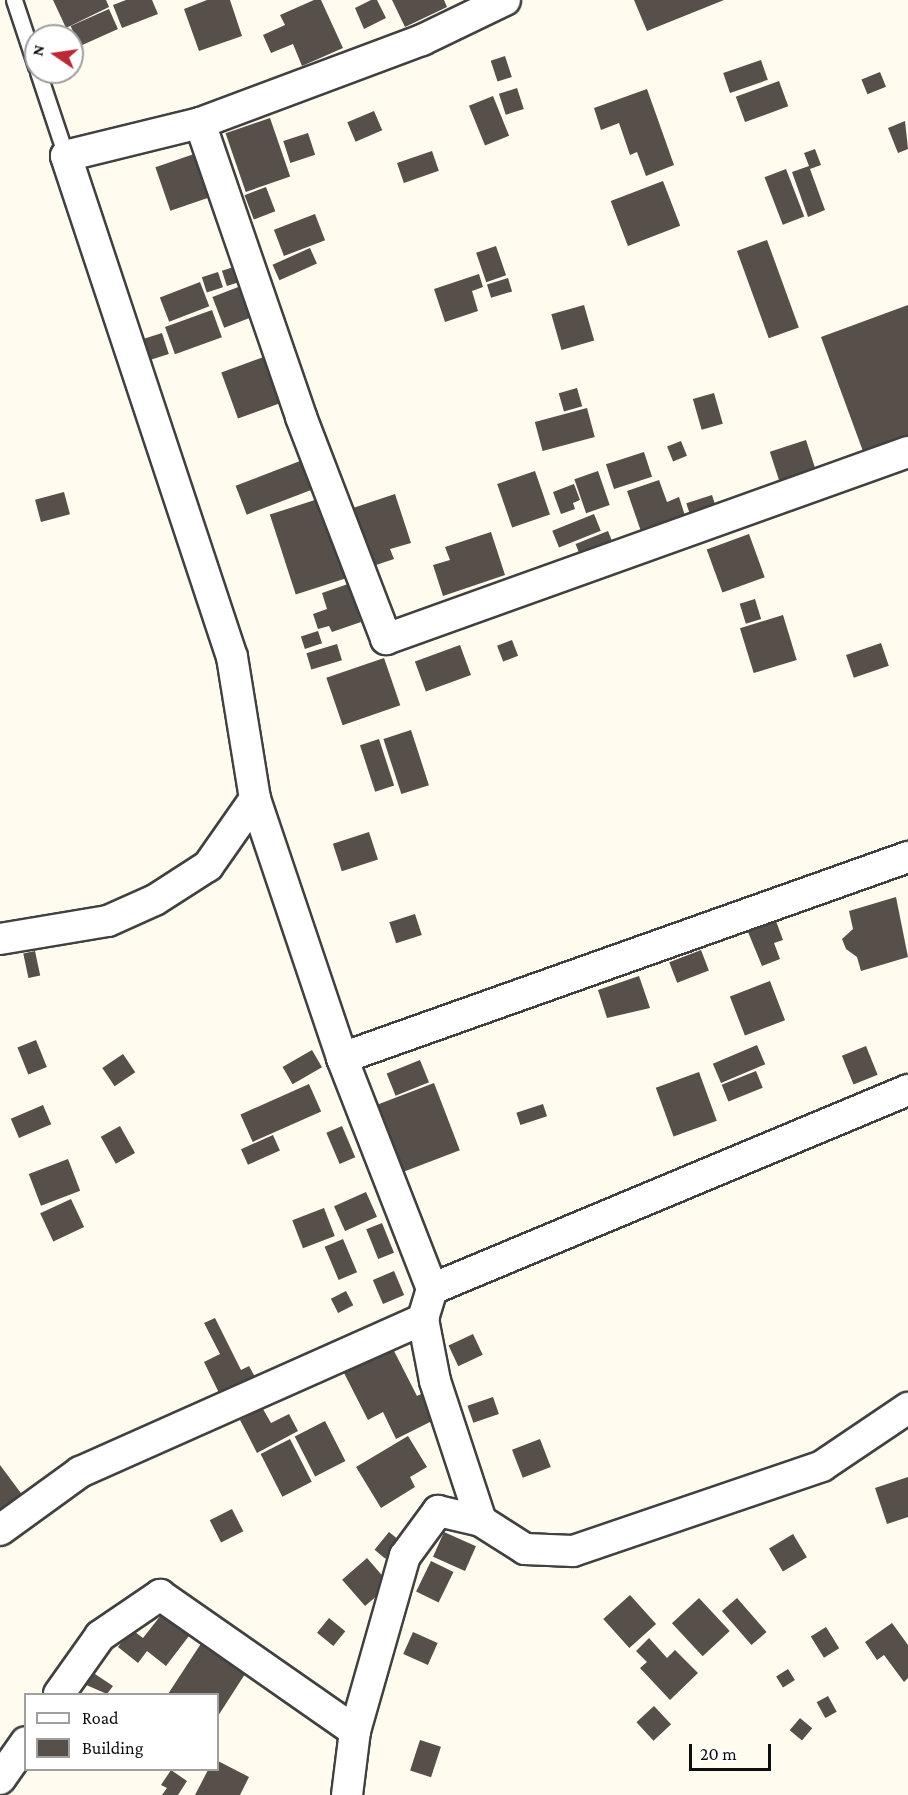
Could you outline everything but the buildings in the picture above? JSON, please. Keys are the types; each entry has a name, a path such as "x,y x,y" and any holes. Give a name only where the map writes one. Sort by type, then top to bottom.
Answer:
{"street":[{"path":"481,1521 435,1381 423,1318 432,1288 342,1058 255,799 232,657 66,156 200,123 422,40 505,0"},
{"path":"200,123 301,417 386,639 908,452"},
{"path":"0,939 108,921 155,900 208,866 255,799"},
{"path":"342,1058 908,857"},
{"path":"432,1288 908,1090"},
{"path":"0,1530 80,1472 423,1318"},
{"path":"347,1795 356,1731 405,1556 438,1511 481,1521 525,1549 573,1551 822,1466 908,1408"},
{"path":"60,1693 100,1636 160,1595 356,1731"},
{"path":"0,1779 24,1745"}],"lane":[{"path":"14,0 24,30"},
{"path":"42,84 66,156"}]}
